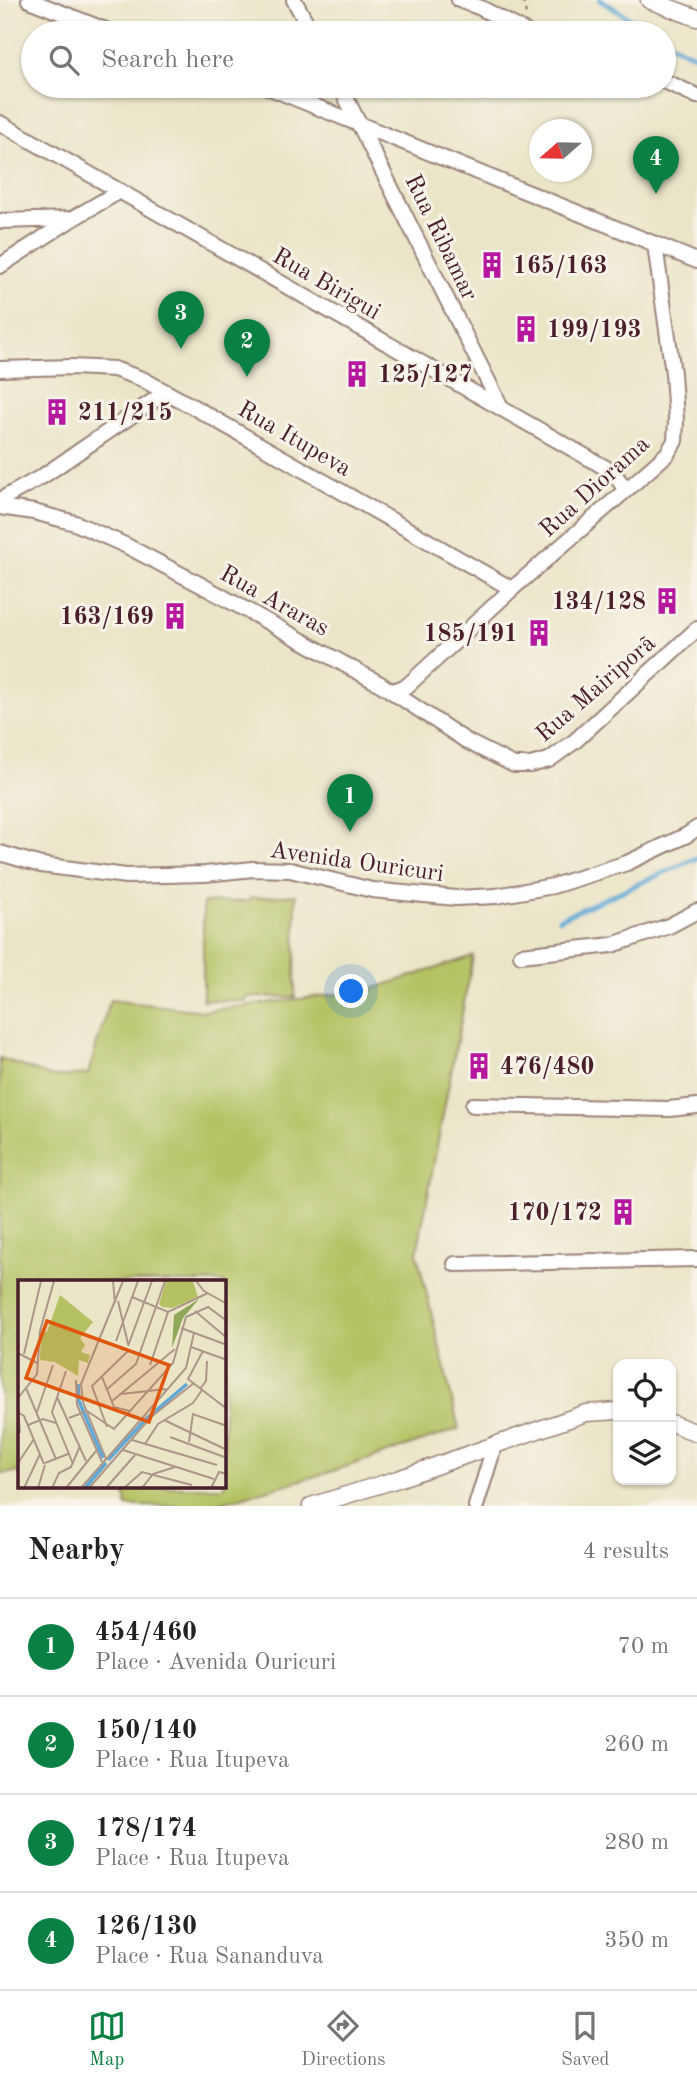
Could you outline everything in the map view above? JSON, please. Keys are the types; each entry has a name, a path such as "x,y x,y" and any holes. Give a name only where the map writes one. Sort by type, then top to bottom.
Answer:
{"street":[{"path":"29,0 82,21"},
{"path":"294,0 305,21"},
{"path":"459,0 505,21"},
{"path":"649,0 697,18"},
{"path":"676,86 697,96"},
{"path":"295,98 697,261"},
{"name":"Rua Ribamar","path":"347,98 502,409"},
{"name":"Rua Birigui","path":"0,123 612,472 626,490"},
{"path":"0,266 120,191"},
{"path":"0,220 72,219"},
{"name":"Rua Diorama","path":"393,691 407,686 512,589 667,454 674,441 676,419 673,373 655,245"},
{"name":"Rua Itupeva","path":"0,369 114,369 142,379 512,589"},
{"path":"0,500 43,476 166,392"},
{"name":"Rua Araras","path":"0,507 34,512 75,523 125,545 393,691 468,742 514,765"},
{"name":"Rua Mairiporã","path":"514,765 530,765 549,760 575,740 697,629"},
{"name":"Avenida Ouricuri","path":"0,853 41,865 126,876 205,874 253,869 290,870 372,890 456,898 496,896 553,886 627,863 697,828"},
{"path":"521,955 612,945 669,926 697,911"},
{"path":"473,1105 669,1109 697,1105"},
{"path":"455,1264 697,1259"},
{"path":"311,1506 398,1479 586,1413 613,1410"},
{"path":"676,1425 697,1433"},
{"path":"475,1506 495,1444"}],"green space":[{"path":"296,895 295,997 247,997 246,1001 203,1000 203,903"},
{"path":"473,956 417,1253 459,1429 327,1473 208,1506 127,1506 124,1489 226,1489 226,1280 18,1280 18,1472 0,1474 0,1058 53,1077 88,1074 110,1000 204,1011 369,990"}],"waterway":[{"path":"600,0 634,21"},
{"path":"676,47 697,56"},
{"path":"559,919 697,858"}],"place":[{"name":"126/130","path":"656,194"},
{"name":"165/163","path":"492,265"},
{"name":"199/193","path":"526,329"},
{"name":"178/174","path":"181,349"},
{"name":"125/127","path":"357,374"},
{"name":"150/140","path":"247,377"},
{"name":"211/215","path":"57,412"},
{"name":"134/128","path":"667,601"},
{"name":"163/169","path":"175,616"},
{"name":"185/191","path":"539,633"},
{"name":"454/460","path":"350,832"},
{"name":"476/480","path":"479,1066"},
{"name":"170/172","path":"623,1212"}]}
